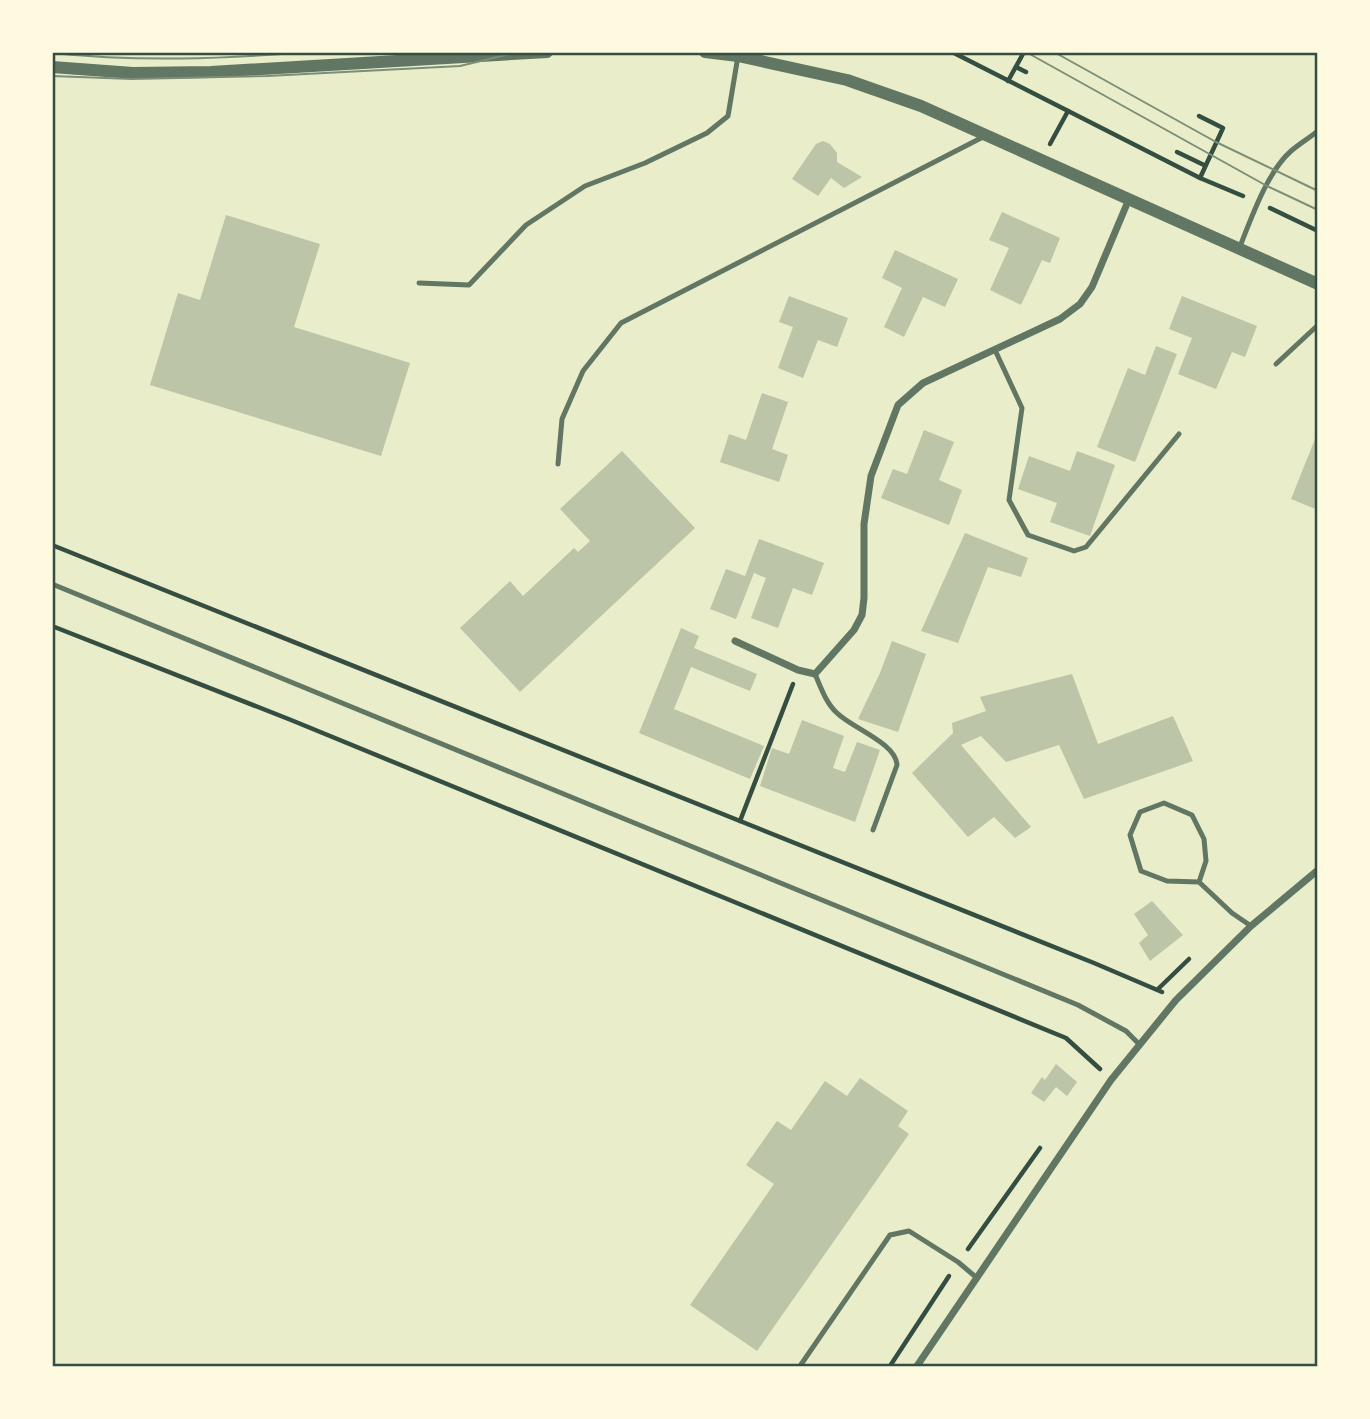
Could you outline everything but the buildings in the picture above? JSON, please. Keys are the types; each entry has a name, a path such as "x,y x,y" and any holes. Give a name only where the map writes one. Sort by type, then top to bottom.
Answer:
{"street":[{"path":"52,67 122,72 211,72 441,61 547,52"},
{"path":"705,52 738,56 847,80 921,106 1318,284"},
{"path":"735,641 799,670 816,674 854,630 862,615 864,524 871,476 898,405 923,383 1060,319 1080,304 1092,287 1129,199"},
{"path":"917,1367 1111,1080 1176,1000 1251,926 1318,870"}],"lane":[{"path":"419,282 470,285 526,225 585,186 645,163 707,133 728,116 738,56"},
{"path":"1239,248 1258,202 1289,152 1318,131"},
{"path":"558,464 562,419 583,371 621,323 988,135"},
{"path":"1276,364 1318,325"},
{"path":"995,350 1023,408 1009,500 1028,535 1074,551 1086,547 1180,434"},
{"path":"52,584 1078,1005 1126,1031 1140,1045"},
{"path":"816,674 828,703 838,713 888,747 897,760 873,830"},
{"path":"1199,882 1206,861 1204,839 1192,815 1164,803 1140,812 1130,835 1141,871 1167,881 1199,882 1232,913 1251,926"},
{"path":"800,1367 890,1235 909,1231 958,1262 976,1278"}],"path":[{"path":"952,52 1200,178 1318,231"},
{"path":"1009,81 1024,52"},
{"path":"1016,66 1026,72"},
{"path":"1042,159 1068,111"},
{"path":"1199,116 1223,128 1200,178"},
{"path":"1177,152 1204,165"},
{"path":"52,545 1094,963 1176,1000"},
{"path":"52,626 291,720 1066,1038 1111,1080"},
{"path":"740,821 799,670"}],"tram line":[{"path":"52,53 116,58 180,58 309,52"},
{"path":"52,76 132,79 267,76 460,66 518,52"},
{"path":"1026,52 1267,186 1318,210"},
{"path":"1054,52 1216,142 1318,191"}]}
